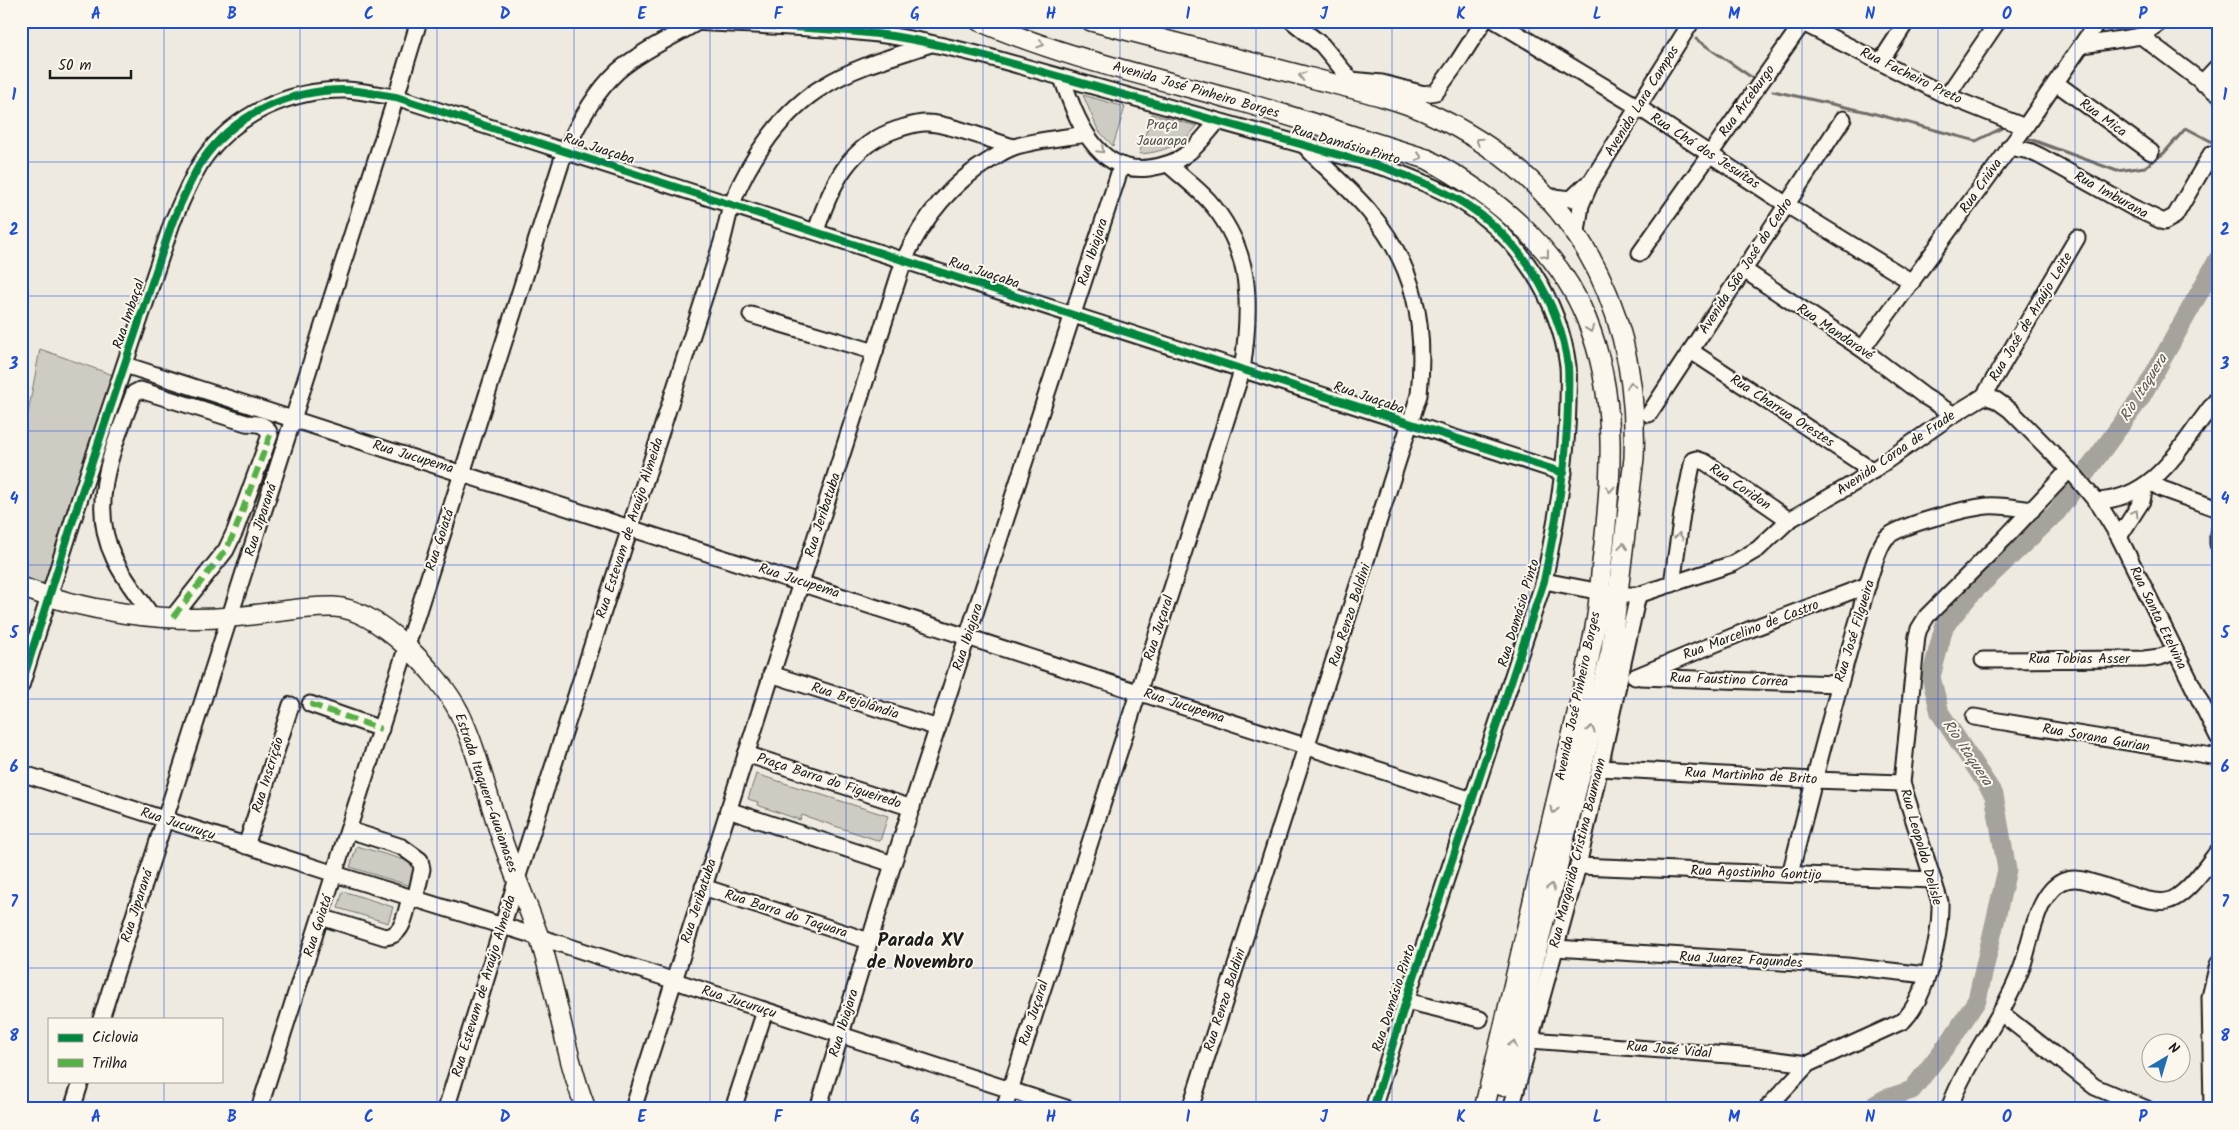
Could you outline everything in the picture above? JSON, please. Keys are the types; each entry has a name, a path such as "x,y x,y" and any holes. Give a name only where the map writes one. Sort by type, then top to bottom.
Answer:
{"main road":[{"name":"Avenida José Pinheiro Borges","path":"979,21 1094,62 1239,101 1428,159 1456,175 1497,203 1536,242 1569,285 1586,318 1598,353 1611,426 1608,593 1611,652 1497,1109"},
{"name":"Avenida José Pinheiro Borges","path":"1092,21 1350,84 1421,110 1462,130 1494,151 1544,196 1577,232 1602,278 1624,350 1632,393 1635,427 1634,458 1608,593 1596,620 1588,662 1484,1109"},
{"name":"Estrada Itaquera-Guaianases","path":"21,587 49,598 114,612 151,616 229,618 337,607 362,615 376,623 407,647 442,685 459,712 516,880 539,937 586,1109"}],"street":[{"name":"Rua Jiparaná","path":"101,1018 294,420 396,97 418,21"},
{"name":"Rua Damásio Pinto","path":"677,21 797,27 871,34 932,44 989,56 1062,78 1141,98 1217,122 1386,168 1433,186 1484,217 1515,247 1530,268 1544,290 1563,342 1568,368 1564,473 1544,581 1406,1001 1373,1109"},
{"path":"1292,21 1322,45 1350,84 1382,83 1424,94 1436,92 1484,21"},
{"name":"Rua Chá dos Jesuítas","path":"1496,21 1638,107 1787,205 1912,282"},
{"name":"Avenida Lara Campos","path":"1577,232 1581,205 1592,180 1692,21"},
{"path":"1881,61 1907,21"},
{"path":"1947,96 1998,21"},
{"name":"Rua Criúva","path":"1862,349 2056,83 2098,21"},
{"path":"2082,45 2141,36 2162,21"},
{"name":"Rua Facheiro Preto","path":"1802,22 1947,96 2017,137"},
{"name":"Rua Arceburgo","path":"1640,253 1802,22"},
{"name":"Rua Goiatá","path":"259,1109 565,151 597,95 618,71 641,54 696,23"},
{"path":"2141,36 2218,94"},
{"name":"Rua Estevam de Araújo Almeida","path":"446,1109 516,880 631,527 722,242 732,205 762,147 790,112 809,96 849,73 932,44"},
{"path":"2202,83 2218,66"},
{"path":"1062,78 1086,134 1102,152 1121,167 1145,168 1168,164 1185,156 1217,122"},
{"name":"Rua Mica","path":"2056,83 2151,152"},
{"name":"Rua Imbaçal","path":"21,686 172,223 202,162 219,142 251,114 278,102 314,92 348,90 396,97"},
{"name":"Rua Juaçaba","path":"396,97 1073,316 1183,349 1242,371 1564,473"},
{"name":"Avenida São José do Cedro","path":"1649,414 1842,119"},
{"path":"816,232 840,174 850,159 860,149 885,133 911,125 930,123 1013,148"},
{"name":"Rua Jeribatuba","path":"633,1109 904,260 920,226 936,205 975,169 1013,148 1086,134"},
{"name":"Rua Imburana","path":"2017,137 2029,151 2132,208 2164,222 2175,216 2211,154"},
{"name":"Rua Renzo Baldini","path":"1190,1109 1411,425 1419,395 1422,348 1420,324 1407,272 1386,232 1305,146"},
{"name":"Rua Juçaral","path":"1004,1109 1242,371 1248,328 1249,301 1243,264 1222,220 1209,202 1168,164"},
{"name":"Rua Ibiajara","path":"818,1109 893,864 1121,167"},
{"name":"Avenida Lara Campos","path":"1544,196 1571,199 1592,180"},
{"name":"Rua José de Araújo Leite","path":"1984,396 2078,238"},
{"name":"Rua Mandaravé","path":"1744,270 1862,349 1924,396 1953,414"},
{"path":"751,315 875,352"},
{"name":"Rua Charrua Orestes","path":"1691,351 1873,471"},
{"name":"Rua Jucupema","path":"125,365 462,472 1138,692 1308,745 1472,800"},
{"path":"151,616 114,559 106,538 101,504 112,452 134,394 140,390 246,423 263,425 267,428 270,435 235,531 226,550 173,617"},
{"path":"1924,396 1929,414 1925,433"},
{"name":"Avenida Coroa de Frade","path":"1544,581 1608,593 1638,595 1714,571 1748,556 1789,520 1873,471 1953,414 1984,396"},
{"path":"1984,396 1996,400 2010,410 2073,474 2093,498 2120,498 2148,484 2172,458 2216,403"},
{"name":"Rua Coridon","path":"1672,584 1691,463 1696,459 1705,462 1789,520"},
{"name":"Rua Leopoldo Delisle","path":"1766,1109 1808,1064 1903,1021 1911,1013 1918,1000 1940,919 1940,902 1902,782 1919,629 1926,616 2032,510 2073,474"},
{"path":"2148,484 2218,508"},
{"path":"2119,536 2142,500 2148,484"},
{"name":"Rua Santa Etelvina","path":"2093,498 2119,536 2174,652 2218,737"},
{"name":"Rua José Filgueira","path":"1790,874 1838,684 1881,546 1892,533 1928,520 1972,509 2000,506 2032,510"},
{"path":"2218,533 2218,544"},
{"name":"Rua Marcelino de Castro","path":"1628,676 1868,585"},
{"name":"Rua Margarida Cristina Baumann","path":"1512,1109 1578,866 1600,768 1628,676 1638,595"},
{"name":"Rua Tobias Asser","path":"1983,660 2144,659 2160,657 2174,652"},
{"name":"Rua Brejolândia","path":"771,674 938,728"},
{"name":"Rua Faustino Correa","path":"1628,676 1838,684"},
{"path":"310,704 381,729"},
{"name":"Rua Inscrição","path":"246,846 291,705"},
{"name":"Rua Sorana Gurian","path":"1974,717 2218,757"},
{"name":"Praça Barra do Figueiredo","path":"746,754 912,808"},
{"name":"Rua Martinho de Brito","path":"1600,768 1813,780 1902,782"},
{"name":"Rua Jucuruçu","path":"21,773 412,899 539,937 1069,1109"},
{"path":"728,810 893,864"},
{"path":"320,917 386,937 394,936 401,927 422,869 420,860 402,847 348,830"},
{"path":"1954,1106 1969,1063 2001,1013 2015,985 2041,906 2048,893 2056,885 2068,880 2082,879 2152,901 2168,901 2178,896 2193,882 2218,851"},
{"name":"Rua Agostinho Gontijo","path":"1578,866 1933,880"},
{"name":"Rua Barra do Taquara","path":"703,887 870,941"},
{"name":"Rua Juarez Fagundes","path":"1555,948 1848,966 1926,975"},
{"path":"2212,1109 2210,997 2218,964"},
{"path":"1406,1001 1480,1019"},
{"path":"734,1109 765,1011"},
{"path":"2001,1013 2096,1087 2147,1109"},
{"name":"Rua José Vidal","path":"1530,1040 1755,1057 1808,1064"},
{"path":"72,1109 80,1082"}],"green space":[{"name":"Praça Jauarapa","path":"1083,95 1125,107 1113,146 1098,130"},
{"name":"Praça Jauarapa","path":"1152,114 1197,126 1179,143 1156,152 1139,154"},
{"path":"40,349 113,375 46,581 37,586 21,579 21,450"},
{"path":"756,774 888,816 880,841 802,815 800,820 757,805 758,802 748,799"},
{"path":"357,846 418,864 411,886 350,867"},
{"path":"343,891 393,907 388,923 338,908"}],"waterway":[{"path":"1646,21 1675,26"},
{"path":"1696,39 1754,79"},
{"path":"1773,91 1868,112 1976,141 2002,128"},
{"path":"2027,138 2117,171 2145,167 2164,153 2186,128 2218,145"},
{"name":"Rio Itaquera","path":"1868,1109 1885,1099 1912,1090 1953,1037 1977,1000 2007,870 1994,795 1940,713 1931,677 1944,627 1969,596 2057,512 2140,399 2218,259"}],"marked path":[{"path":"173,617 226,550 235,531 270,435"},
{"path":"310,704 381,729"}],"cycle path":[{"path":"677,21 839,30 892,36 929,43 989,57 1386,168 1444,192 1462,202 1502,234 1519,252 1533,273 1546,295 1556,318 1568,366 1566,449 1553,537 1544,581 1406,1001 1373,1109"},
{"path":"21,686 80,498 172,223 194,176 202,161 215,144 247,118 285,100 305,94 326,91 347,90 396,97 1564,473"}],"district":[{"name":"Parada XV de Novembro","path":"920,952"}]}
